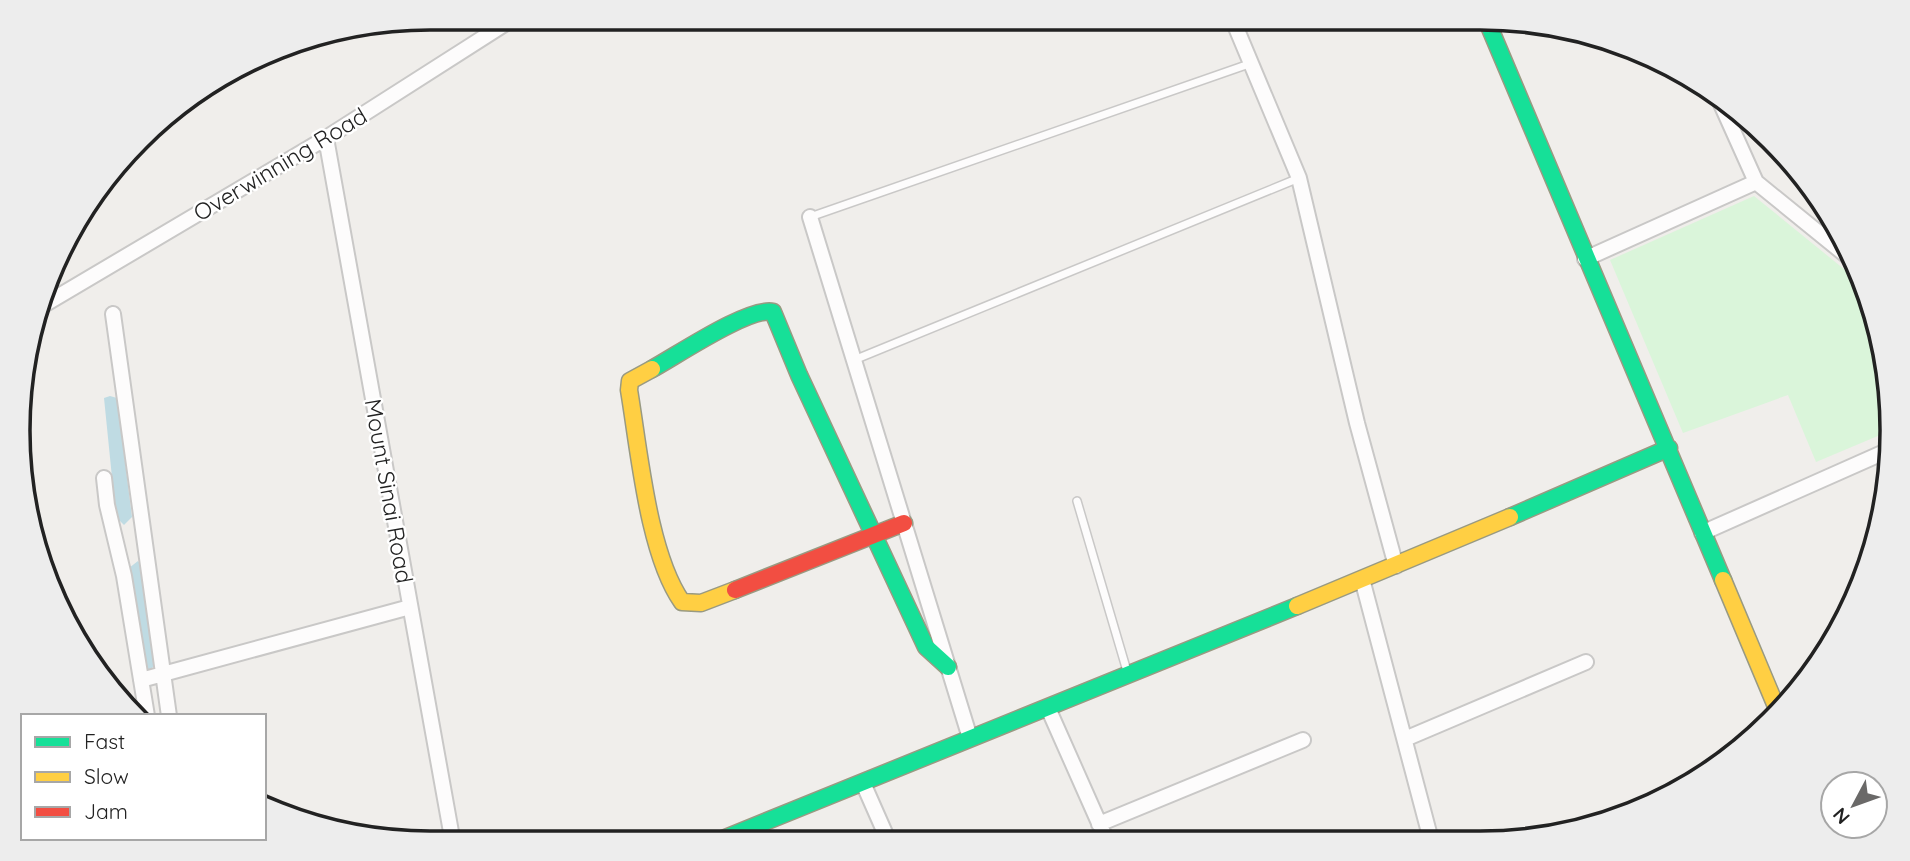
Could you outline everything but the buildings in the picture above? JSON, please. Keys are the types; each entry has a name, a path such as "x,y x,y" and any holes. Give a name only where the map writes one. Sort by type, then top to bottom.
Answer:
{"street":[{"name":"Overwinning Road","path":"52,300 326,138 495,30"},
{"path":"1236,30 1299,178 1357,423 1396,566"},
{"path":"1491,30 1774,702"},
{"path":"1726,115 1756,182 1835,246"},
{"name":"Mount Sinai Road","path":"326,138 451,831"},
{"path":"1585,259 1756,182"},
{"path":"810,217 970,738"},
{"path":"904,523 874,535 701,603 682,602 672,592 663,564 629,390 630,381 747,317 765,310 773,312 874,535 926,647 948,667"},
{"path":"113,314 169,714"},
{"path":"743,831 1396,566 1669,448"},
{"path":"1702,533 1879,454"},
{"path":"104,478 107,505 124,576 147,714"},
{"path":"1362,579 1430,831"},
{"path":"141,680 410,607"},
{"path":"1405,739 1586,662"},
{"path":"1048,708 1102,831"},
{"path":"1099,824 1303,740"},
{"path":"863,783 884,831"}],"lane":[{"path":"810,217 1249,64"},
{"path":"854,360 1299,178"},
{"path":"1077,501 1128,674"}],"green space":[{"path":"1754,196 1848,272 1873,352 1880,435 1816,462 1788,395 1683,433 1610,260"}],"water":[{"path":"104,398 117,398 132,517 124,525 116,517"},
{"path":"138,561 142,567 154,665 151,670 146,670 129,568"}],"traffic: fast":[{"path":"1491,30 1723,580"},
{"path":"652,369 731,324 762,312 773,312 799,375 926,647 948,667"},
{"path":"1510,517 1669,448"},
{"path":"743,831 1297,606"}],"traffic: slow":[{"path":"652,369 630,381 629,390 653,529 670,582 682,602 701,603 735,590"},
{"path":"1297,606 1510,517"},
{"path":"1723,580 1774,702"}],"traffic: jam":[{"path":"735,590 904,523"}]}
